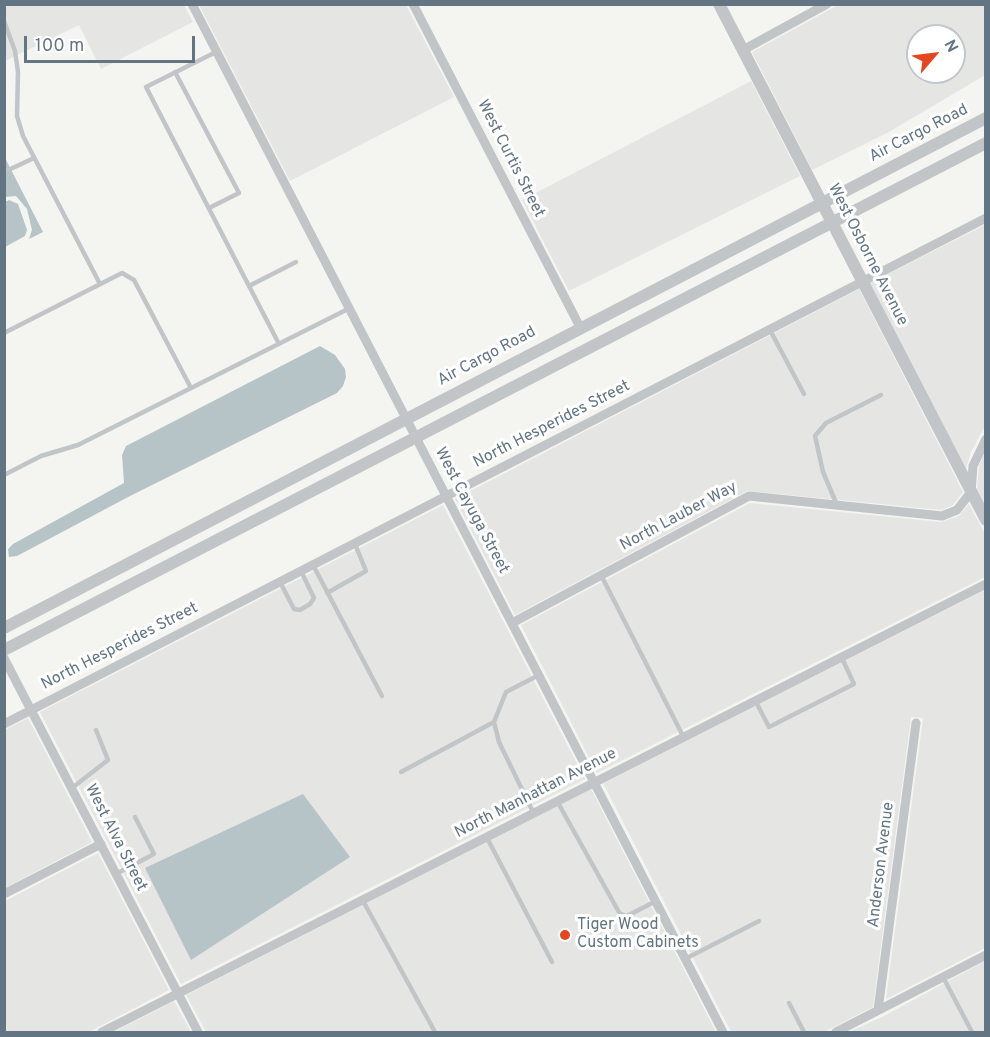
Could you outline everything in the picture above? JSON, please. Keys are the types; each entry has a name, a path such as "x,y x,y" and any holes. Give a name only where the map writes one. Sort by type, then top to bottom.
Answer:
{"street":[{"name":"West Cayuga Street","path":"192,4 723,1032"},
{"name":"West Curtis Street","path":"413,4 580,327"},
{"name":"West Osborne Avenue","path":"719,4 986,520"},
{"path":"743,50 827,4"},
{"name":"Air Cargo Road","path":"4,628 986,118"},
{"path":"4,650 986,143"},
{"name":"North Hesperides Street","path":"4,724 986,218"},
{"path":"971,492 973,466 986,439"},
{"name":"North Lauber Way","path":"512,623 749,496 942,516 957,510 971,492"},
{"name":"North Manhattan Avenue","path":"102,1032 986,584"},
{"name":"West Alva Street","path":"4,658 198,1032"},
{"name":"Anderson Avenue","path":"878,1010 916,723"},
{"path":"4,894 101,844"},
{"path":"836,1032 986,955"}],"lane":[{"path":"4,21 15,51 18,72 18,116 23,136 100,284"},
{"path":"216,52 146,87 279,344"},
{"path":"175,72 238,193 209,208"},
{"path":"4,172 34,158"},
{"path":"249,286 296,262"},
{"path":"4,333 122,273 134,280 191,388"},
{"path":"4,475 41,456 78,445 348,309"},
{"path":"770,330 804,394"},
{"path":"837,505 823,472 815,436 826,423 881,395"},
{"path":"327,593 366,571 355,544"},
{"path":"313,565 382,696"},
{"path":"280,582 294,609 300,610 310,604 314,598 301,571"},
{"path":"601,575 683,736"},
{"path":"755,700 769,727 780,722 854,684 841,656"},
{"path":"533,812 499,742 494,722 506,692 539,675"},
{"path":"401,772 494,722"},
{"path":"72,788 108,760 96,730"},
{"path":"557,800 620,914 627,916 656,901"},
{"path":"116,874 154,854 135,817"},
{"path":"486,836 552,962"},
{"path":"362,899 435,1032"},
{"path":"685,959 759,921"},
{"path":"943,977 972,1032"},
{"path":"789,1003 804,1032"}],"shaded area":[{"path":"840,4 985,5 985,75 889,132 812,170 752,52"},
{"path":"5,5 184,5 193,22 101,69 79,25 5,61"},
{"path":"199,5 406,5 454,97 290,181"},
{"path":"751,81 800,176 569,291 522,200"},
{"path":"4,156 43,232 29,239 32,230 27,209 16,196 5,197"},
{"path":"9,200 18,204 27,230 25,236 5,247 5,202"},
{"path":"985,225 985,426 971,452 966,469 870,283"},
{"path":"859,289 963,492 953,505 942,510 747,491 515,615 455,499"},
{"path":"320,346 335,355 345,369 346,377 343,386 337,393 130,496 17,556 9,557 8,549 13,544 124,483 122,455 126,446"},
{"path":"985,451 985,506 977,489 979,466"},
{"path":"750,503 941,522 959,516 969,504 985,534 985,577 597,773 521,625"},
{"path":"443,505 585,779 181,984 40,712"},
{"path":"985,590 985,948 886,999 923,718 911,717 873,1007 824,1032 731,1032 603,783"},
{"path":"28,718 92,842 5,888 5,730"},
{"path":"591,789 716,1032 206,1032 186,995"},
{"path":"303,794 350,857 191,960 145,868"},
{"path":"98,853 169,990 89,1032 5,1032 5,901"},
{"path":"985,961 985,1032 849,1032 884,1016"},
{"path":"174,1001 191,1032 114,1032"}],"place":[{"name":"Tiger Wood Custom Cabinets","path":"565,935"}]}
